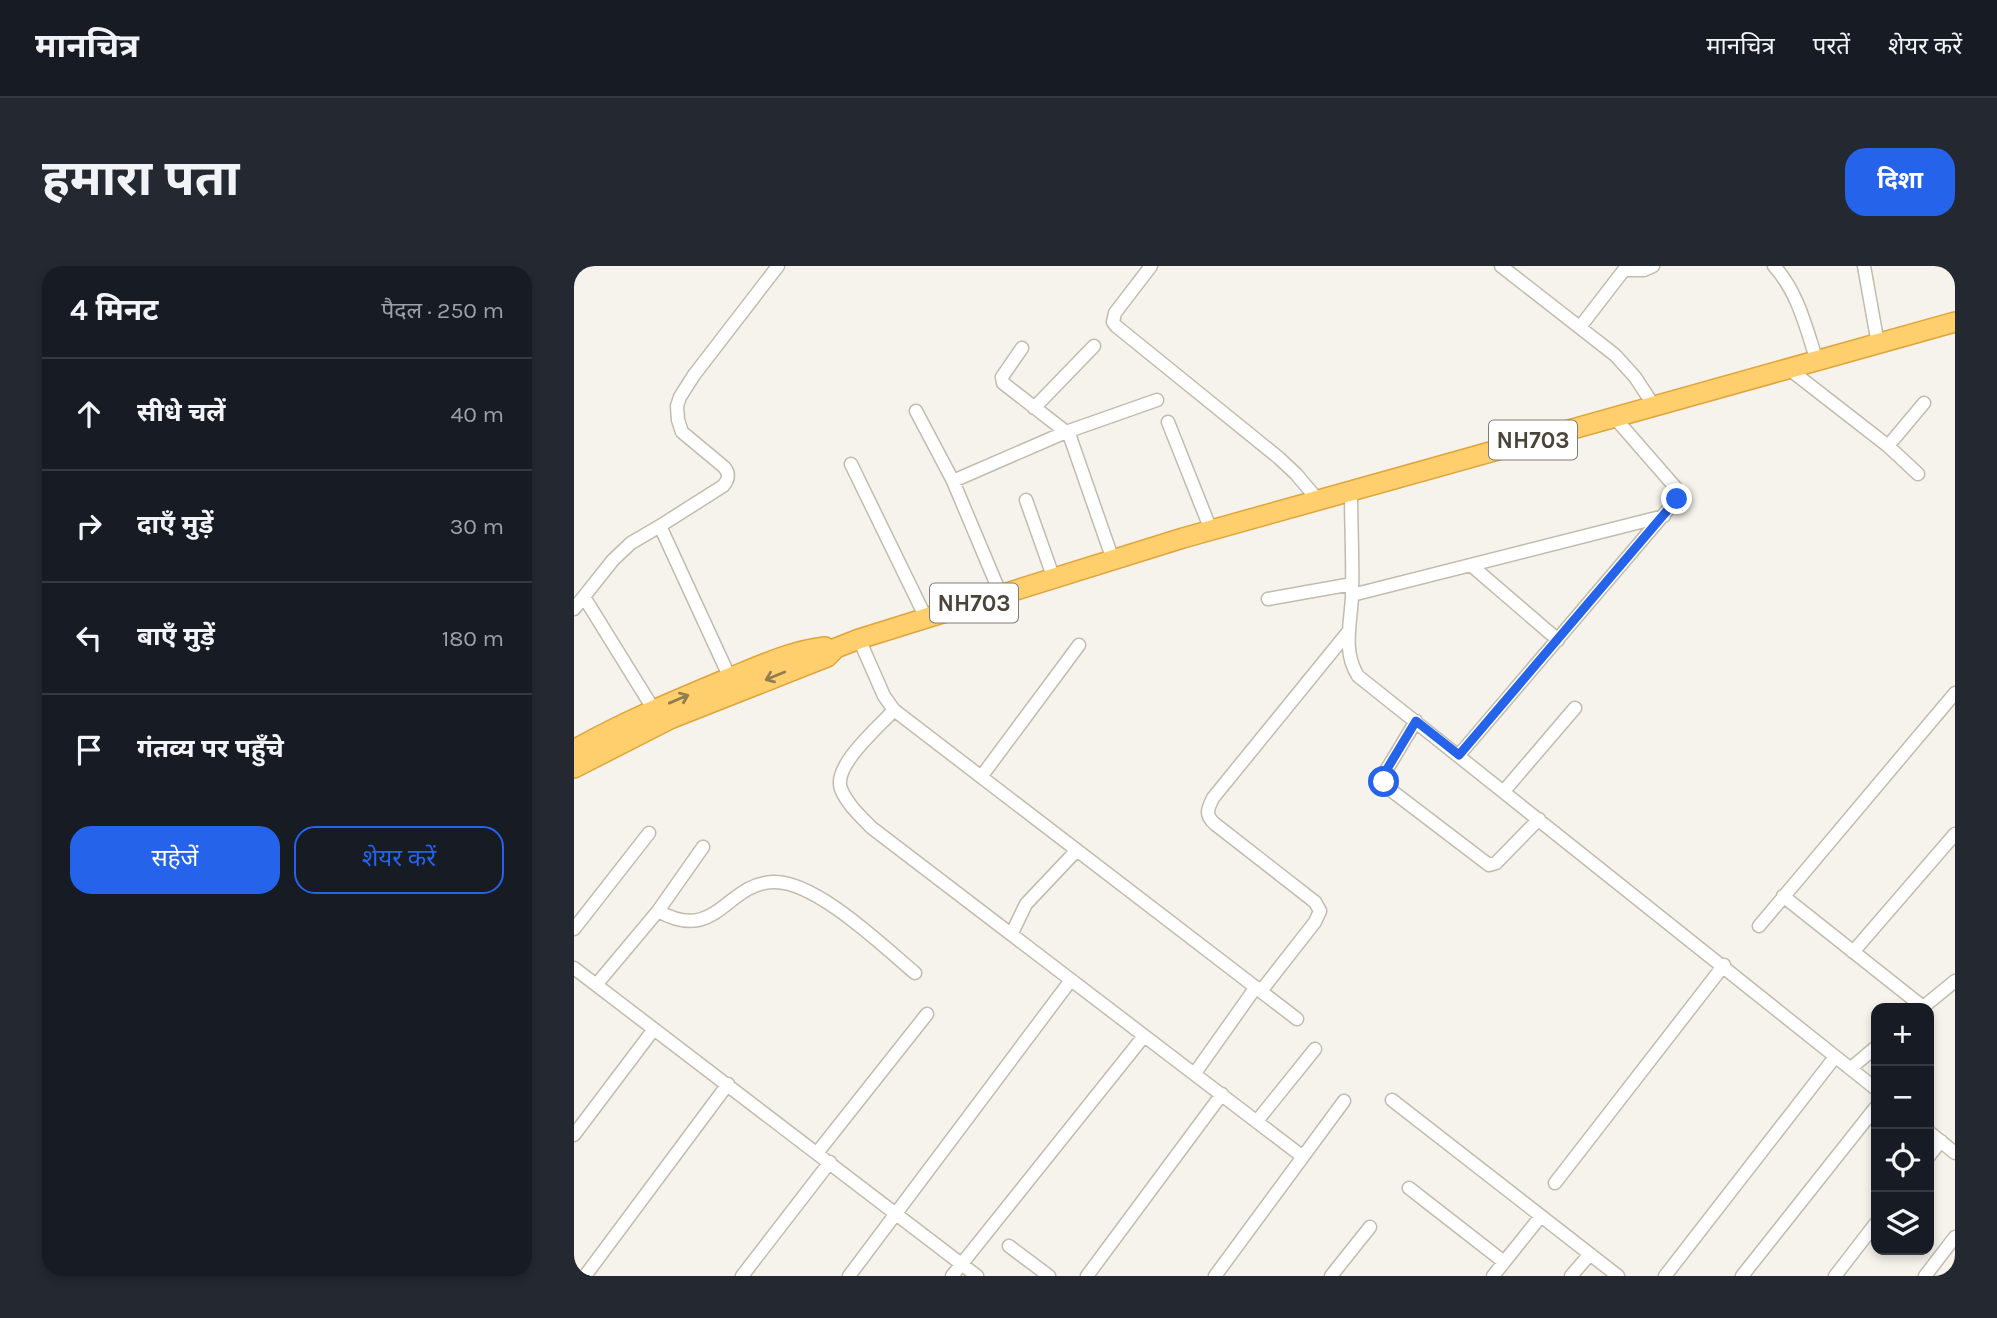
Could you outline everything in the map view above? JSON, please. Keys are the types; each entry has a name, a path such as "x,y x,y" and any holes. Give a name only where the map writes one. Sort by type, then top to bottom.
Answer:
{"highway":[{"name":"NH703","path":"574,768 670,719 827,657 836,648 859,639 1211,530 1955,322"},
{"name":"NH703","path":"574,750 654,710 781,657 823,646 836,648"}],"street":[{"path":"574,609 631,542 727,481 724,467 682,432 677,406 694,374 778,266"},
{"path":"1151,266 1115,313 1113,322 1279,458 1318,500"},
{"path":"1501,266 1580,327 1625,366 1654,406"},
{"path":"1580,327 1624,270 1644,270 1653,266"},
{"path":"1773,266 1796,299 1817,361"},
{"path":"1864,266 1878,344"},
{"path":"1034,408 1094,346"},
{"path":"1022,348 1001,380 1006,387 1067,431 1113,560"},
{"path":"1789,369 1888,446 1917,474"},
{"path":"953,481 1067,431 1157,400"},
{"path":"1888,446 1924,403"},
{"path":"916,411 953,481 1001,595"},
{"path":"1459,755 1677,499 1675,488 1614,418"},
{"path":"1168,422 1211,530"},
{"path":"851,464 926,618"},
{"path":"1351,491 1352,590 1348,632 1349,658 1358,676 1871,1085"},
{"path":"1026,500 1054,579"},
{"path":"1268,599 1352,590 1472,566 1664,516"},
{"path":"660,526 730,678"},
{"path":"1472,566 1559,640"},
{"path":"584,597 654,710"},
{"path":"1195,1073 1259,989 1315,922 1320,911 1315,902 1215,824 1209,818 1208,809 1213,798 1265,732 1348,632"},
{"path":"859,639 884,696 894,710 1297,1019"},
{"path":"981,778 1079,645"},
{"path":"1759,926 1955,693"},
{"path":"1504,791 1575,708"},
{"path":"894,710 848,760 841,774 839,782 842,791 858,813 872,828 1303,1157"},
{"path":"1416,721 1384,774 1384,782 1388,788 1489,865 1496,863 1539,819"},
{"path":"574,929 649,833"},
{"path":"1853,952 1955,834"},
{"path":"596,985 658,911 703,846"},
{"path":"1012,933 1026,904 1077,849"},
{"path":"658,911 671,918 692,922 713,914 752,887 775,881 796,886 843,914 915,973"},
{"path":"1783,896 1916,1003"},
{"path":"1555,1183 1724,965"},
{"path":"574,968 896,1212 976,1276"},
{"path":"849,1276 1071,980"},
{"path":"1928,1003 1955,981"},
{"path":"817,1153 927,1014"},
{"path":"574,1135 654,1029"},
{"path":"951,1276 1144,1036"},
{"path":"1257,1122 1315,1049"},
{"path":"1852,1069 1871,1052"},
{"path":"1665,1276 1835,1057"},
{"path":"574,1271 583,1276 728,1084"},
{"path":"1087,1276 1222,1094"},
{"path":"1392,1100 1618,1276"},
{"path":"1214,1276 1344,1101"},
{"path":"1742,1276 1871,1113"},
{"path":"1934,1136 1955,1153"},
{"path":"1934,1150 1941,1141"},
{"path":"742,1276 830,1162"},
{"path":"1409,1188 1504,1262"},
{"path":"1493,1276 1541,1216"},
{"path":"1331,1276 1370,1227"},
{"path":"1835,1276 1871,1229"},
{"path":"1925,1276 1955,1237"},
{"path":"1009,1246 1049,1276"},
{"path":"1571,1276 1590,1254"}],"route":[{"path":"1384,782 1384,774 1416,721 1459,755 1622,567 1677,499"}]}
